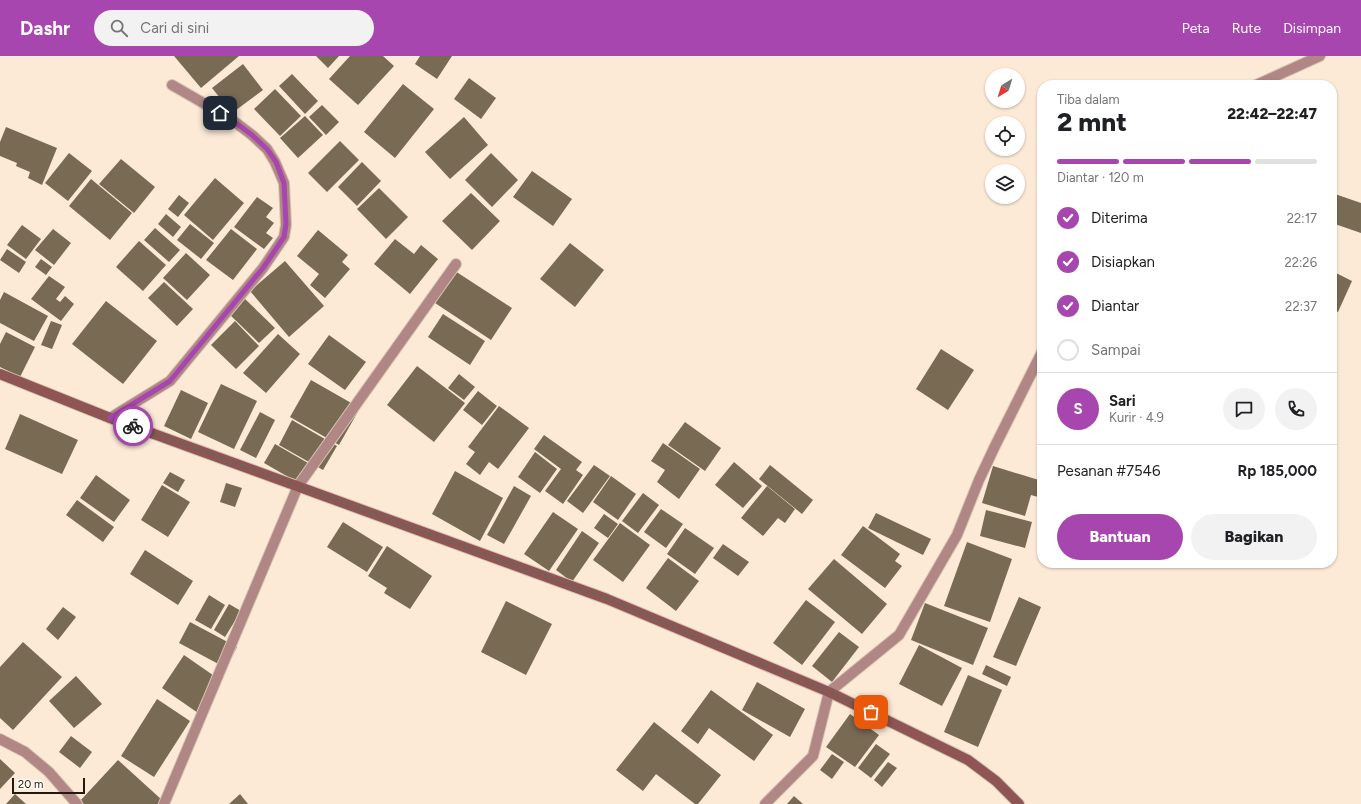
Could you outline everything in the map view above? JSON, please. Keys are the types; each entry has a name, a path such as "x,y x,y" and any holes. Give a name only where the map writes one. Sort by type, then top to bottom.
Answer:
{"street":[{"path":"1267,80 1320,56"},
{"path":"110,418 170,381 263,268 284,237 286,224 284,183 276,162 267,149 252,135 232,120 172,85"},
{"path":"164,804 298,486 456,264"},
{"path":"765,804 813,756 829,692 899,635 957,535 979,480 1037,362"},
{"path":"0,374 110,418 607,599 829,692 968,760 996,781 1019,804"},
{"path":"0,739 25,752 49,772 77,804"}],"building":[{"path":"174,56 239,56 201,88"},
{"path":"316,56 339,56 328,68"},
{"path":"350,56 383,56 394,66 358,105 329,79"},
{"path":"420,56 452,56 437,79 415,64"},
{"path":"243,64 263,90 232,113 212,88"},
{"path":"292,74 318,101 305,114 279,86"},
{"path":"469,78 496,98 481,119 454,99"},
{"path":"403,84 434,109 395,158 364,132"},
{"path":"275,89 301,116 280,136 254,109"},
{"path":"322,105 339,122 326,135 309,117"},
{"path":"305,116 323,135 298,158 280,138"},
{"path":"464,117 488,145 450,179 425,152"},
{"path":"6,127 57,148 42,185 28,178 30,172 16,166 17,163 0,156 0,142"},
{"path":"340,141 359,160 327,192 308,173"},
{"path":"69,153 92,171 68,201 45,183"},
{"path":"491,153 518,180 492,207 465,180"},
{"path":"121,159 155,187 134,213 99,184"},
{"path":"362,162 381,181 357,206 338,187"},
{"path":"532,171 572,199 553,226 513,197"},
{"path":"215,178 244,203 213,240 184,215"},
{"path":"91,179 132,213 110,240 69,206"},
{"path":"379,188 408,217 386,239 357,209"},
{"path":"471,193 500,221 472,250 442,221"},
{"path":"179,195 189,203 178,217 168,209"},
{"path":"1337,195 1361,203 1361,233 1337,225"},
{"path":"257,197 273,208 266,217 274,223 266,233 273,238 264,249 234,227"},
{"path":"166,214 181,227 173,237 158,224"},
{"path":"190,224 214,243 201,259 177,240"},
{"path":"22,225 41,239 26,259 7,245"},
{"path":"155,228 180,250 169,262 144,240"},
{"path":"53,229 71,243 54,265 35,250"},
{"path":"231,229 257,249 233,280 206,260"},
{"path":"318,230 348,255 342,262 350,269 325,298 310,285 319,274 297,256"},
{"path":"395,239 414,254 421,245 438,259 410,294 374,264"},
{"path":"139,241 166,265 143,291 116,267"},
{"path":"570,243 604,270 575,307 540,279"},
{"path":"7,249 26,262 19,273 0,260"},
{"path":"186,253 210,275 187,300 163,278"},
{"path":"41,259 52,267 46,275 35,267"},
{"path":"285,261 324,306 289,337 250,291"},
{"path":"455,271 512,308 491,340 435,303"},
{"path":"1337,274 1352,281 1337,312"},
{"path":"49,276 65,287 56,299 60,302 65,296 74,304 61,321 31,299"},
{"path":"164,282 193,309 177,326 148,298"},
{"path":"4,292 48,316 34,341 0,323 0,300"},
{"path":"244,298 275,328 259,343 228,313"},
{"path":"106,301 157,341 123,384 72,344"},
{"path":"443,314 485,341 470,365 428,337"},
{"path":"51,321 62,325 52,349 41,345"},
{"path":"235,321 259,346 236,369 211,345"},
{"path":"6,332 35,347 20,377 0,367 0,344"},
{"path":"278,334 300,354 266,393 243,373"},
{"path":"329,335 366,362 345,390 308,364"},
{"path":"941,349 974,370 948,410 916,389"},
{"path":"417,366 465,403 434,442 387,405"},
{"path":"459,374 475,387 464,400 448,388"},
{"path":"311,380 360,408 339,445 290,417"},
{"path":"221,384 257,401 234,449 198,432"},
{"path":"181,390 208,403 191,439 164,426"},
{"path":"478,391 497,406 482,425 463,410"},
{"path":"499,406 529,428 498,469 489,462 480,475 466,464 475,452 468,447"},
{"path":"260,412 275,420 256,458 240,450"},
{"path":"20,414 78,440 62,474 5,449"},
{"path":"292,420 337,446 323,470 279,445"},
{"path":"685,422 721,448 705,471 668,445"},
{"path":"544,435 582,462 576,470 583,475 563,504 545,491 561,469 534,449"},
{"path":"663,443 700,469 679,499 657,482 665,470 651,461"},
{"path":"275,444 315,467 304,486 264,463"},
{"path":"535,452 557,469 540,493 518,477"},
{"path":"734,462 762,486 743,508 715,485"},
{"path":"594,465 610,476 583,513 567,501"},
{"path":"770,465 813,500 802,514 759,479"},
{"path":"993,466 1037,479 1037,497 1031,495 1025,516 982,503"},
{"path":"455,471 503,498 480,541 432,514"},
{"path":"170,472 185,480 178,492 163,483"},
{"path":"96,475 130,500 114,522 80,498"},
{"path":"611,476 636,494 618,520 593,502"},
{"path":"226,483 242,488 235,507 220,502"},
{"path":"162,485 190,502 168,537 141,520"},
{"path":"514,486 531,496 504,544 487,535"},
{"path":"767,486 795,509 785,523 778,518 763,536 741,518"},
{"path":"643,493 659,505 638,533 622,521"},
{"path":"77,500 114,527 103,542 66,515"},
{"path":"661,509 683,524 666,548 644,532"},
{"path":"986,510 1032,522 1025,548 980,536"},
{"path":"553,512 578,529 549,571 524,554"},
{"path":"876,513 931,539 923,555 868,528"},
{"path":"604,514 618,524 608,538 594,528"},
{"path":"343,522 383,547 367,572 327,547"},
{"path":"620,523 650,545 623,582 593,560"},
{"path":"863,526 900,554 895,561 902,566 885,588 841,555"},
{"path":"685,528 714,548 695,574 667,554"},
{"path":"582,531 599,543 572,582 556,570"},
{"path":"967,542 1012,559 990,622 944,606"},
{"path":"723,544 749,562 738,576 713,558"},
{"path":"387,546 432,576 410,609 384,593 387,588 368,576"},
{"path":"145,550 193,581 178,605 130,574"},
{"path":"668,558 699,581 676,611 646,588"},
{"path":"834,559 887,604 862,634 808,589"},
{"path":"209,595 225,605 211,629 195,620"},
{"path":"1019,597 1041,607 1016,666 993,657"},
{"path":"806,600 835,622 802,665 773,643"},
{"path":"506,601 552,624 526,675 481,652"},
{"path":"925,603 988,628 973,665 911,640"},
{"path":"229,604 241,611 225,637 214,630"},
{"path":"63,607 76,617 58,640 46,629"},
{"path":"190,622 237,647 226,668 179,643"},
{"path":"839,632 859,647 832,682 812,666"},
{"path":"23,642 62,677 13,730 0,718 0,667"},
{"path":"919,645 962,668 942,706 899,684"},
{"path":"184,655 220,680 198,713 162,688"},
{"path":"986,665 1011,677 1007,686 982,674"},
{"path":"968,675 1002,690 978,747 944,732"},
{"path":"76,676 102,704 74,728 49,701"},
{"path":"757,682 805,709 790,737 742,710"},
{"path":"711,690 773,735 754,761 709,728 698,744 681,731"},
{"path":"157,699 190,721 154,777 121,756"},
{"path":"850,714 879,735 855,767 826,747"},
{"path":"654,722 721,775 698,804 695,804 656,774 643,791 616,770"},
{"path":"71,736 92,752 80,768 59,752"},
{"path":"876,744 890,754 871,778 858,768"},
{"path":"832,754 844,762 832,779 820,770"},
{"path":"0,759 15,773 0,789"},
{"path":"118,760 162,800 159,804 84,804 80,801"},
{"path":"888,762 897,768 882,787 874,780"},
{"path":"15,794 26,804 6,804"},
{"path":"240,794 248,804 229,804"},
{"path":"794,796 803,804 787,804"}],"way so far":[{"path":"133,426 607,599 829,692 871,712"}],"route":[{"path":"133,426 110,418 170,381 263,268 284,237 286,224 284,183 276,162 267,149 252,135 220,113"}]}
